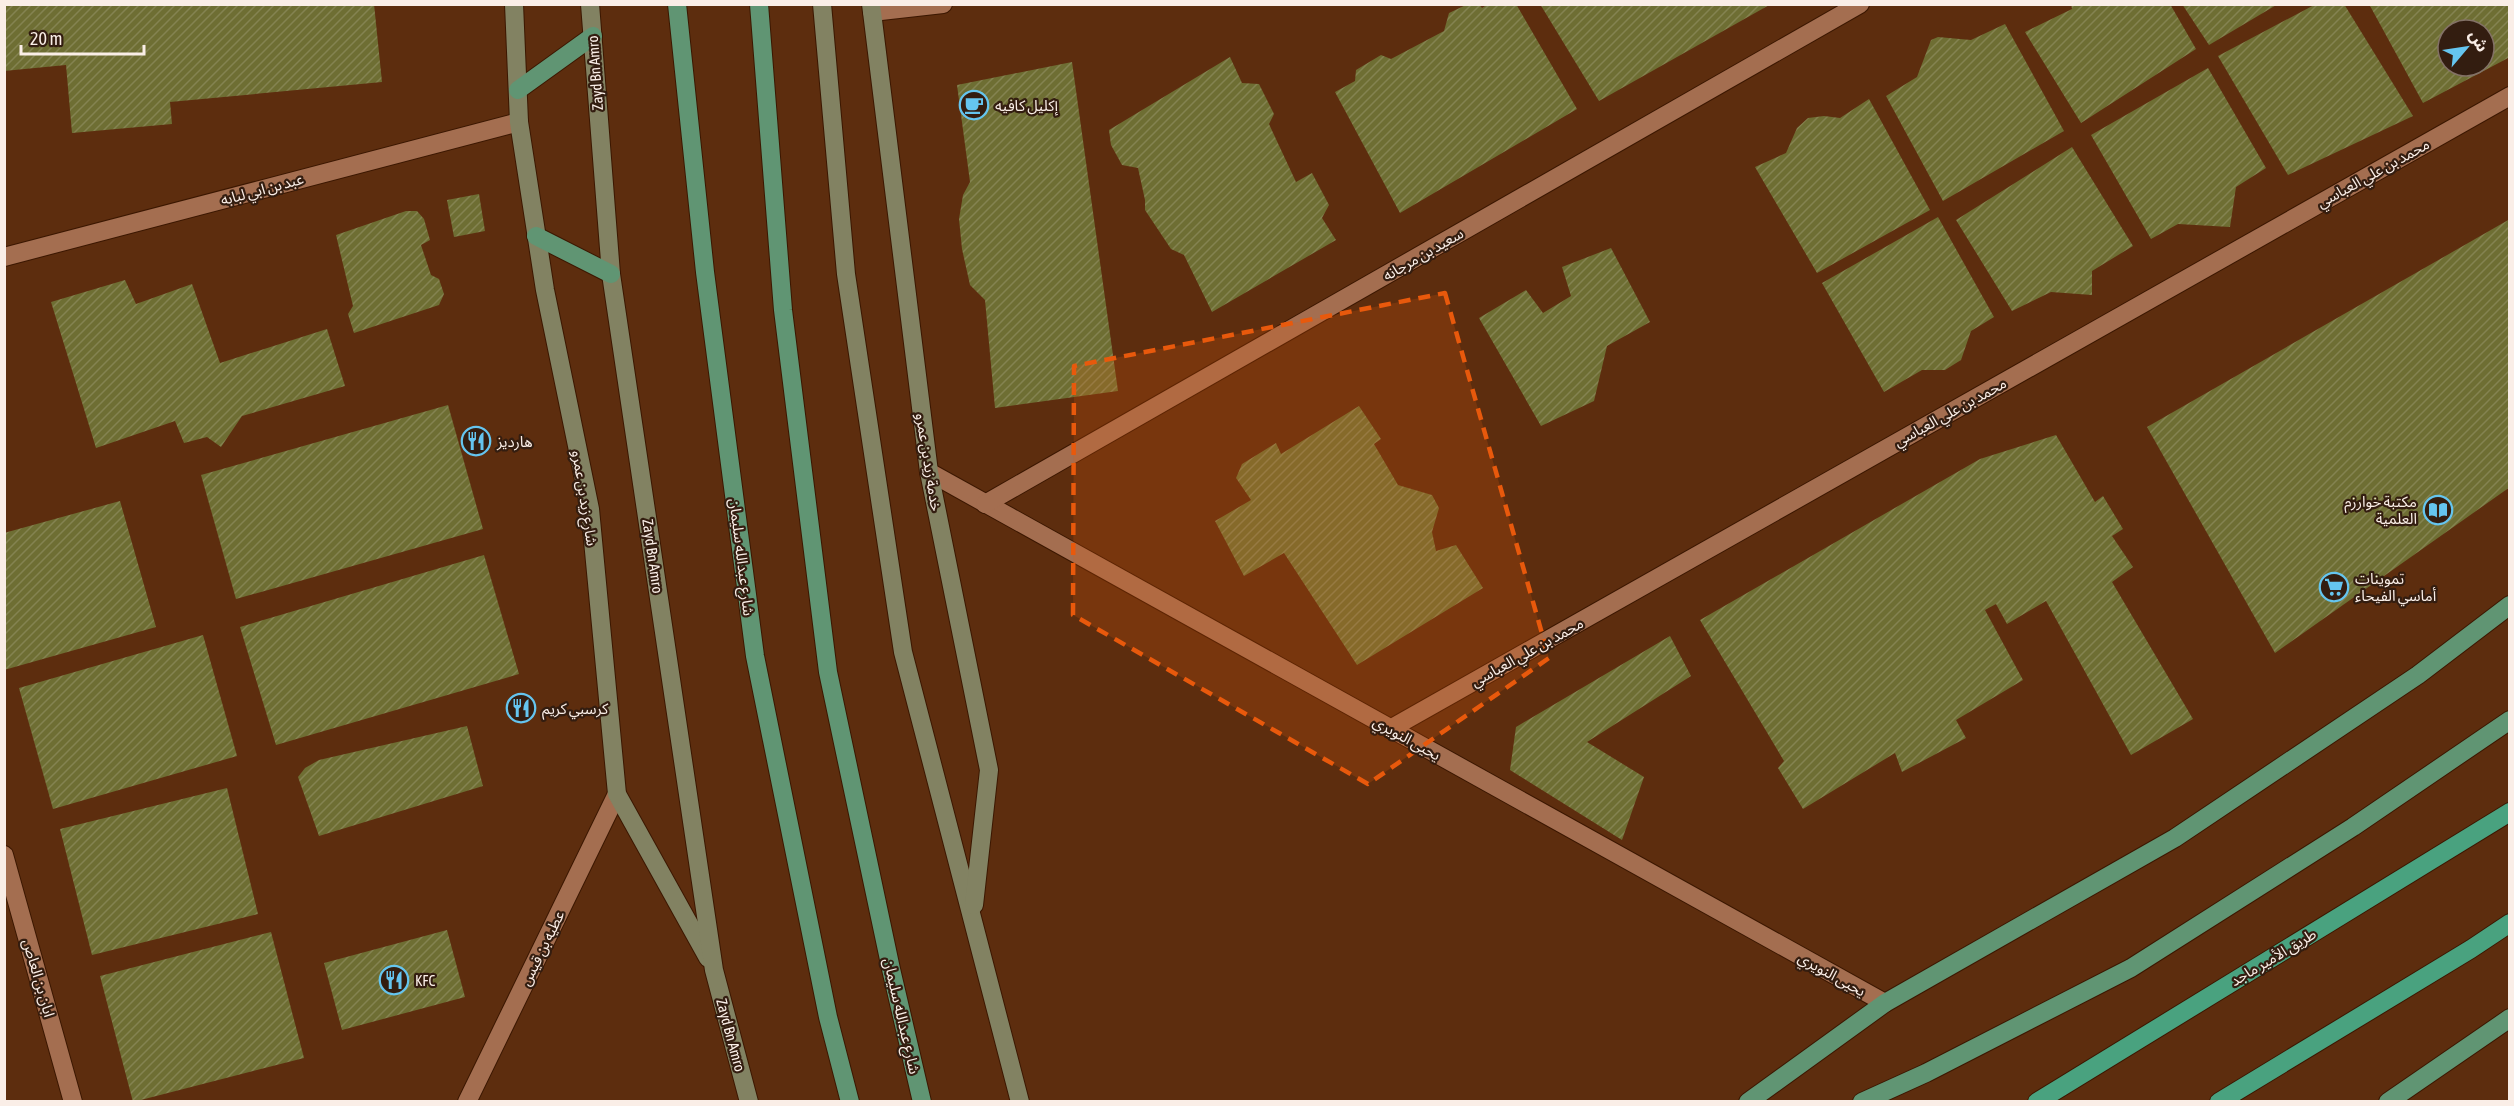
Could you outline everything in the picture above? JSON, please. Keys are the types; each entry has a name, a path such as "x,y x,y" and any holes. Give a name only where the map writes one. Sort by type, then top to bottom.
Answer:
{"highway":[{"name":"طريق الأمير ماجد","path":"2037,1101 2510,812"},
{"path":"2219,1101 2471,949 2510,923"}],"main road":[{"name":"شارع زيد بن عمرو","path":"514,4 519,122 545,290 590,509 617,794 714,970"},
{"name":"Zayd Bn Amro","path":"590,4 611,274 714,970 749,1101"},
{"name":"شارع عبدالله سليمان","path":"677,4 705,272 755,656 828,1017 850,1101"},
{"name":"شارع عبدالله سليمان","path":"759,4 783,310 828,672 922,1101"},
{"path":"822,4 846,274 903,652 1020,1101"},
{"name":"خدمة زيد بن عمرو","path":"871,8 928,472 989,770 972,916"},
{"path":"518,90 593,36"},
{"path":"536,236 611,274"},
{"path":"1748,1101 1885,1003 2175,838 2418,675 2510,605"},
{"path":"1862,1101 1926,1073 2131,968 2353,827 2510,720"},
{"path":"2388,1101 2510,1018"},
{"path":"1014,1076 1029,1101"}],"street":[{"path":"871,8 943,4"},
{"name":"سعيد بن مرجانه","path":"985,504 1860,4"},
{"name":"محمد بن علي العباسي","path":"1390,729 2510,96"},
{"name":"عبد بن ابي لبابه","path":"4,256 519,122"},
{"name":"يحيى النويري","path":"928,472 1885,1003"},
{"name":"عطيه بن قيس","path":"467,1101 617,794"},
{"name":"ابان بن العاص","path":"4,855 73,1101"}],"highlighted area":[{"path":"1445,293 1549,658 1368,784 1073,615 1074,366"}],"building":[{"path":"4,4 374,4 382,82 170,102 172,124 72,133 66,65 4,71"},
{"path":"1468,4 1479,4 1482,8 1488,4 1516,4 1577,109 1400,213 1335,92 1355,81 1356,70 1381,55 1391,59 1444,31 1449,13"},
{"path":"1540,4 1771,4 1599,101"},
{"path":"2071,4 2170,4 2196,49 2081,123 2025,32 2072,9"},
{"path":"2182,4 2278,4 2209,45"},
{"path":"2316,4 2344,4 2413,116 2288,175 2218,56"},
{"path":"2369,4 2510,4 2510,57 2496,64 2496,18 2436,18 2436,78 2470,78 2423,103"},
{"path":"2005,24 2064,131 1943,201 1886,96 1917,77 1931,40 1938,37 1971,40"},
{"path":"1230,57 1242,83 1259,84 1274,114 1269,124 1296,182 1312,173 1329,205 1322,218 1336,240 1212,312 1184,255 1171,249 1145,210 1138,168 1122,165 1111,145 1109,130"},
{"path":"1072,62 1118,391 995,408 985,300 970,285 962,249 959,219 963,195 970,182 957,85"},
{"path":"2208,68 2266,168 2236,187 2230,227 2178,224 2151,239 2091,135"},
{"path":"1869,99 1930,210 1817,273 1755,167 1786,153 1797,128 1808,118 1824,116 1840,118"},
{"path":"2072,147 2133,246 2092,271 2092,295 2051,292 2012,311 1956,220"},
{"path":"479,194 485,231 454,237 447,200"},
{"path":"406,211 417,211 424,219 430,240 421,245 431,275 439,279 444,294 439,305 354,333 348,314 353,306 336,235"},
{"path":"1938,217 1994,317 1971,331 1961,360 1945,370 1922,370 1884,392 1822,283"},
{"path":"2510,219 2510,487 2275,653 2147,427"},
{"path":"1611,248 1650,322 1607,346 1594,401 1541,426 1479,318 1526,290 1543,313 1571,296 1562,267"},
{"path":"125,280 136,304 192,284 220,363 327,329 345,386 242,416 221,447 207,437 184,443 175,421 96,448 51,302"},
{"path":"448,405 483,529 236,599 201,475"},
{"path":"1359,406 1381,439 1374,444 1398,485 1432,495 1439,508 1432,532 1436,551 1456,545 1483,588 1357,665 1284,553 1244,576 1215,521 1251,500 1236,478 1242,464 1276,443 1281,454"},
{"path":"2056,435 2095,502 2103,496 2123,529 2112,536 2133,567 2112,582 2193,719 2131,755 2046,601 2007,624 1996,604 1985,610 2023,680 1956,720 1966,738 1902,772 1895,753 1803,809 1778,768 1784,761 1700,620 1980,459"},
{"path":"120,501 156,627 4,670 4,533"},
{"path":"484,555 519,674 276,745 240,627"},
{"path":"203,635 237,756 53,809 19,688"},
{"path":"1670,636 1691,676 1587,742 1644,777 1622,840 1510,770 1516,727"},
{"path":"467,726 483,786 319,836 298,777 305,768 319,760"},
{"path":"227,788 258,914 92,955 60,829"},
{"name":"KFC","path":"447,930 465,997 342,1030 324,963"},
{"path":"271,932 304,1058 133,1102 100,976"}],"place":[{"name":"إكليل كافيه","path":"974,105"},
{"name":"هارديز","path":"476,441"},
{"name":"مكتبة خوارزم العلمية","path":"2438,510"},
{"name":"تموينات أماسي الفيحاء","path":"2334,587"},
{"name":"كرسبي كريم","path":"521,708"},
{"name":"KFC","path":"394,980"}]}
